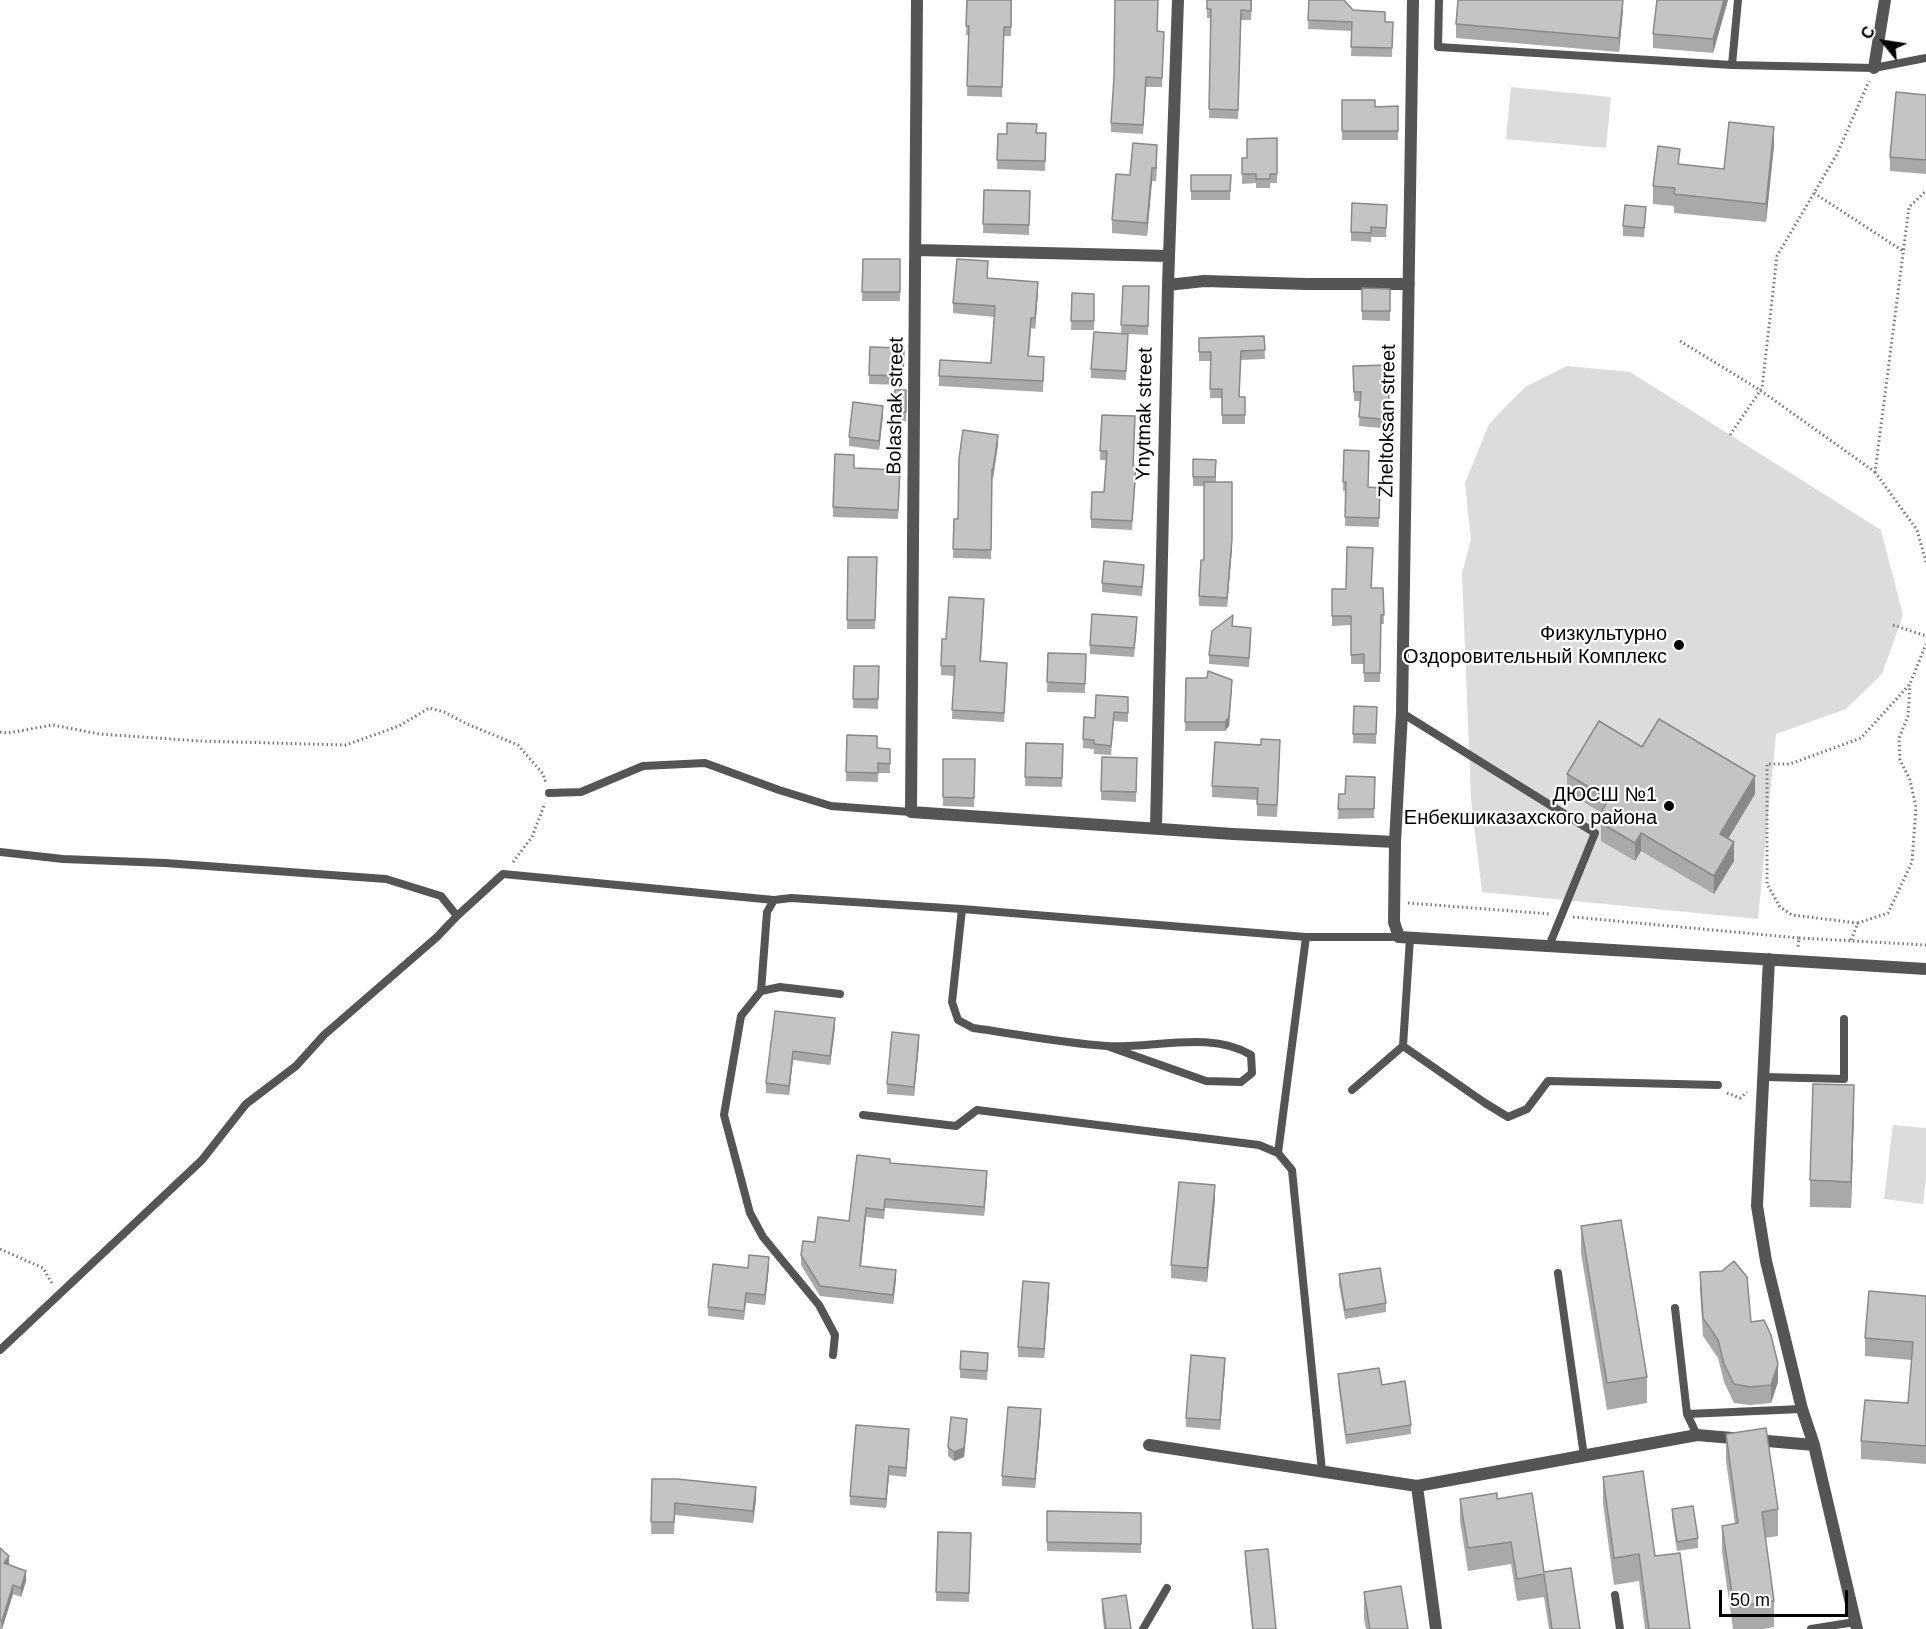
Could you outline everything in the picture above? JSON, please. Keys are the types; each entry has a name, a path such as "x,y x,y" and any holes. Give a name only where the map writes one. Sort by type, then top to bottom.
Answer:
{"street":[{"name":"Bolashak street","path":"911,812 917,250 917,0"},
{"name":"Ynytmak street","path":"1156,828 1168,285 1178,0"},
{"name":"Zheltoksan street","path":"1405,937 1394,922 1394,903 1402,713 1413,0"},
{"path":"1874,68 1885,0"},
{"path":"917,250 1169,256"},
{"path":"1168,285 1204,281 1409,284"},
{"path":"911,812 1395,842"},
{"path":"1405,937 1926,969"},
{"path":"1769,959 1757,1206 1766,1261 1802,1409 1814,1445 1856,1626"},
{"path":"1149,1445 1417,1486 1697,1435 1814,1445"},
{"path":"1417,1486 1437,1629"}],"lane":[{"path":"1439,0 1438,47 1732,66 1874,68 1926,58"},
{"path":"1732,66 1738,0"},
{"path":"1402,713 1595,833 1549,946"},
{"path":"549,793 581,792 643,766 705,763 778,790 831,806 911,812"},
{"path":"0,852 63,859 165,863 386,879 441,896 457,916"},
{"path":"0,1350 202,1160 246,1104 296,1065 324,1035 438,937 457,916 503,874 774,900 791,898 962,909 1306,937 1405,937 1403,1046 1352,1090"},
{"path":"774,900 767,912 761,991 741,1016 724,1115 750,1213 763,1237 819,1305 835,1335 833,1356"},
{"path":"962,909 952,1002 958,1020 973,1029 1107,1046 1194,1043 1237,1046 1251,1054 1252,1073 1241,1082 1206,1081 1107,1046"},
{"path":"1278,1153 1306,937"},
{"path":"761,991 780,987 840,994"},
{"path":"1764,1083 1844,1079 1844,1019"},
{"path":"1403,1046 1508,1117 1527,1109 1548,1082 1718,1085"},
{"path":"863,1114 956,1126 977,1110 1259,1145 1278,1153 1292,1170 1322,1471"},
{"path":"1558,1273 1584,1456"},
{"path":"1675,1308 1687,1414 1697,1435"},
{"path":"1687,1414 1802,1409"},
{"path":"1143,1629 1167,1588"},
{"path":"1615,1594 1620,1629"},
{"path":"1811,1629 1856,1626"}],"path":[{"path":"1730,435 1761,390 1777,256 1837,154 1874,68"},
{"path":"1875,472 1909,207 1926,191"},
{"path":"1814,193 1903,251"},
{"path":"1680,341 1761,390 1875,472 1917,530 1926,562"},
{"path":"1893,625 1926,636"},
{"path":"1910,684 1861,738 1790,764 1767,764 1767,884 1780,908 1792,915 1858,923 1888,913 1912,862 1916,807 1910,780 1900,760 1899,738 1908,716 1910,684 1926,644"},
{"path":"0,732 8,734 53,725 99,734 200,741 346,746 399,726 429,708 444,712 518,745 543,774 549,793 532,837 503,874"},
{"path":"1394,903 1562,915"},
{"path":"1568,947 1572,917 1799,938 1926,945"},
{"path":"1851,940 1858,923"},
{"path":"1797,962 1799,938"},
{"path":"1718,1085 1728,1095 1740,1098 1764,1083"},
{"path":"0,1250 43,1268 58,1294"}],"shaded area":[{"path":"1511,87 1611,97 1606,148 1506,139"},
{"name":"Физкультурно Оздоровительный Комплекс","path":"1567,366 1630,372 1881,530 1903,615 1882,674 1846,709 1776,734 1758,919 1482,892 1471,799 1462,574 1471,539 1465,483 1489,424 1525,387"},
{"path":"1893,1125 1926,1128 1926,1177 1923,1204 1884,1199"}],"building":[{"path":"967,0 1011,0 1011,27 1004,27 1002,87 967,86 969,26 966,26"},
{"path":"1115,0 1158,0 1157,31 1164,32 1162,78 1146,77 1143,125 1111,123"},
{"path":"1207,0 1251,0 1251,11 1241,10 1238,110 1209,109 1211,9 1207,9"},
{"path":"1309,0 1344,0 1353,10 1385,12 1385,22 1393,22 1392,48 1351,47 1352,22 1308,20"},
{"path":"1458,0 1623,0 1619,38 1456,24"},
{"path":"1657,0 1724,0 1713,39 1653,34"},
{"path":"1896,92 1926,95 1926,160 1890,157"},
{"path":"1342,100 1375,100 1375,107 1398,106 1398,131 1342,131"},
{"path":"1729,122 1774,127 1766,204 1674,194 1675,188 1653,186 1658,146 1680,149 1678,164 1724,169"},
{"path":"1007,123 1037,124 1036,133 1046,133 1045,161 997,160 998,134 1007,134"},
{"path":"1277,138 1277,174 1270,174 1270,179 1256,179 1256,174 1242,174 1242,158 1247,158 1247,139"},
{"path":"1133,143 1157,145 1156,168 1152,168 1147,223 1112,220 1116,174 1130,175"},
{"path":"1191,175 1231,175 1230,191 1191,191"},
{"path":"984,190 1030,191 1029,225 983,224"},
{"path":"1352,203 1387,205 1386,228 1371,227 1371,233 1351,232"},
{"path":"1625,205 1646,207 1644,228 1623,226"},
{"path":"863,259 900,259 900,292 862,292"},
{"path":"957,259 988,261 987,278 1038,282 1035,318 1031,318 1028,356 1044,357 1043,381 939,376 940,360 991,363 995,306 953,303"},
{"path":"1123,286 1149,286 1148,326 1121,325"},
{"path":"1362,288 1390,289 1390,311 1362,311"},
{"path":"1072,293 1094,294 1094,321 1071,321"},
{"path":"1094,332 1128,334 1126,371 1091,369"},
{"path":"1264,336 1265,350 1241,351 1239,397 1245,397 1245,415 1222,415 1222,389 1210,389 1211,352 1199,352 1199,338"},
{"path":"870,347 904,348 903,376 869,375"},
{"path":"1388,365 1391,420 1359,417 1361,392 1354,392 1353,366"},
{"path":"895,390 906,390 906,412 893,411"},
{"path":"853,402 883,406 879,441 849,437"},
{"path":"1102,415 1135,416 1133,466 1136,466 1132,521 1091,519 1092,492 1104,492 1107,451 1100,451"},
{"path":"963,430 998,435 992,469 991,550 953,549 954,519 958,519 959,459"},
{"path":"1344,450 1369,451 1368,487 1380,488 1379,518 1345,517"},
{"path":"835,454 854,455 854,468 900,470 898,510 833,507"},
{"path":"1193,459 1216,460 1215,477 1193,477"},
{"path":"1204,482 1232,482 1232,539 1227,598 1199,596 1201,560 1204,560"},
{"path":"1347,547 1373,548 1371,588 1383,588 1384,615 1381,615 1380,673 1364,673 1364,654 1351,655 1351,616 1332,616 1332,589 1346,589"},
{"path":"848,557 877,557 875,620 847,620"},
{"path":"1104,561 1144,565 1142,587 1102,583"},
{"path":"949,597 984,599 980,661 1007,663 1004,713 952,710 955,666 941,666 942,639 946,639"},
{"path":"1092,614 1137,617 1134,648 1090,645"},
{"path":"1233,615 1232,626 1251,628 1249,658 1209,655 1212,631"},
{"path":"1048,653 1086,654 1085,684 1047,682"},
{"path":"854,666 879,666 878,699 853,699"},
{"path":"1208,671 1232,680 1229,717 1225,722 1185,722 1186,678 1207,678"},
{"path":"1096,695 1128,697 1128,713 1114,712 1111,746 1094,744 1094,740 1083,739 1084,717 1095,718"},
{"path":"1354,706 1377,707 1376,734 1353,734"},
{"name":"ДЮСШ №1 Енбекшиказахского района","path":"1659,719 1755,776 1720,834 1734,842 1714,876 1641,833 1635,843 1601,823 1606,813 1602,810 1609,799 1567,774 1599,721 1642,747"},
{"path":"847,735 877,736 877,748 890,749 890,764 878,763 878,773 846,772"},
{"path":"1261,739 1280,740 1277,805 1257,804 1258,788 1212,786 1215,742 1261,745"},
{"path":"1026,743 1063,744 1062,778 1025,777"},
{"path":"1102,757 1137,758 1136,792 1101,791"},
{"path":"943,759 975,759 974,798 943,797"},
{"path":"1346,776 1375,777 1374,809 1338,809 1339,794 1345,794"},
{"path":"775,1011 835,1018 830,1056 793,1051 789,1086 766,1083"},
{"path":"892,1032 919,1035 914,1087 887,1084"},
{"path":"1813,1084 1854,1085 1851,1182 1810,1180"},
{"path":"857,1155 890,1159 890,1163 987,1171 984,1207 885,1199 884,1210 866,1208 860,1266 896,1270 893,1295 820,1286 801,1255 803,1241 815,1242 818,1217 849,1221"},
{"path":"1179,1182 1215,1185 1207,1268 1171,1265"},
{"path":"1621,1220 1647,1377 1607,1383 1581,1226"},
{"path":"749,1255 769,1257 765,1295 746,1293 744,1311 708,1307 713,1264 748,1268"},
{"path":"1734,1261 1747,1277 1751,1322 1764,1320 1771,1335 1778,1364 1771,1385 1750,1387 1734,1384 1724,1364 1718,1340 1703,1318 1700,1272 1722,1271"},
{"path":"1380,1268 1386,1303 1345,1310 1339,1274"},
{"path":"1023,1281 1049,1283 1044,1349 1018,1347"},
{"path":"1869,1291 1926,1296 1926,1446 1861,1441 1865,1400 1908,1403 1913,1342 1865,1338"},
{"path":"961,1351 988,1353 987,1371 960,1369"},
{"path":"1191,1355 1225,1358 1220,1420 1186,1418"},
{"path":"1379,1368 1382,1385 1405,1381 1411,1425 1346,1435 1338,1374"},
{"path":"1008,1407 1041,1409 1035,1479 1002,1476"},
{"path":"951,1417 967,1419 964,1448 954,1452 948,1447"},
{"path":"856,1425 909,1429 906,1468 889,1466 886,1499 850,1496"},
{"path":"1766,1428 1778,1509 1762,1512 1774,1601 1734,1607 1722,1526 1738,1523 1726,1434"},
{"path":"1643,1471 1655,1556 1680,1553 1690,1629 1649,1629 1639,1554 1614,1558 1603,1477"},
{"path":"652,1479 677,1479 756,1487 753,1511 675,1503 674,1522 651,1522"},
{"path":"1497,1493 1497,1499 1532,1493 1544,1572 1571,1568 1580,1629 1552,1629 1544,1574 1517,1579 1511,1542 1468,1548 1460,1499"},
{"path":"1693,1506 1698,1538 1677,1542 1672,1509"},
{"path":"1047,1511 1141,1513 1141,1544 1047,1542"},
{"path":"938,1532 971,1533 969,1593 936,1592"},
{"path":"0,1548 9,1556 4,1563 26,1571 21,1588 13,1585 2,1621 0,1620"},
{"path":"1268,1549 1276,1629 1253,1629 1245,1551"},
{"path":"1401,1586 1408,1629 1370,1629 1364,1592"},
{"path":"1126,1595 1131,1629 1106,1629 1102,1599"}],"place":[{"name":"Физкультурно Оздоровительный Комплекс","path":"1679,645"},
{"name":"ДЮСШ №1 Енбекшиказахского района","path":"1669,806"}]}
